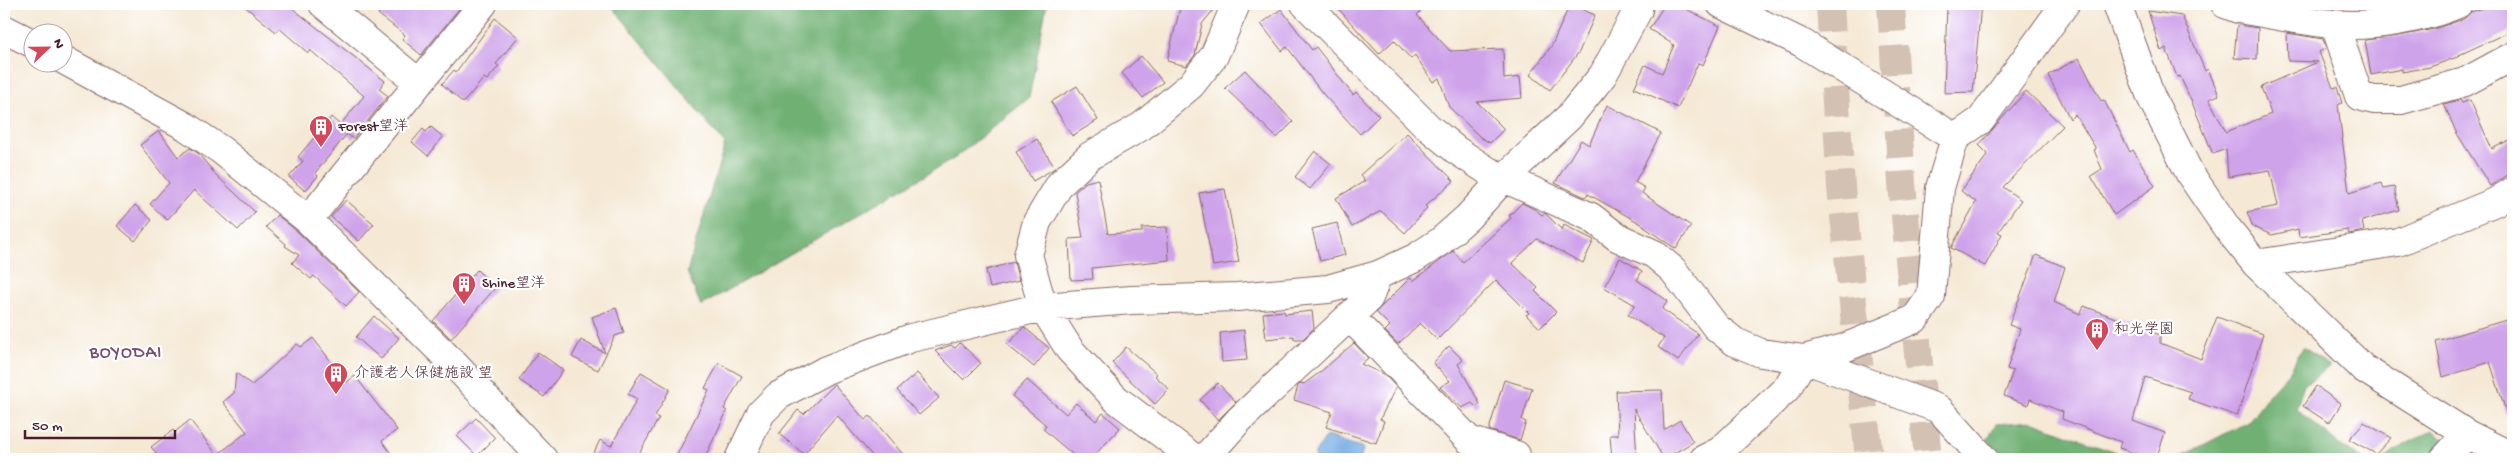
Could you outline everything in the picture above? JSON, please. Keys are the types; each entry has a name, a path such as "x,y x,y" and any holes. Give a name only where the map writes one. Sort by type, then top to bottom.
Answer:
{"street":[{"path":"324,4 419,83"},
{"path":"308,220 483,4"},
{"path":"1194,459 1116,399 1070,350 1043,307 1028,255 1037,222 1060,184 1090,156 1142,126 1191,84 1214,56 1236,4"},
{"path":"1305,4 1428,127 1488,171 1591,218 1617,237 1654,254 1673,270 1716,327 1734,342 1761,353 1804,359 1939,409 1984,459"},
{"path":"739,459 760,413 778,396 826,370 911,338 1043,307 1132,300 1237,297 1328,289 1378,275 1415,258 1440,241 1488,198 1504,178 1568,117 1603,74 1638,10 1639,4"},
{"path":"1721,4 1802,43 1955,138"},
{"path":"1704,459 1720,450 1787,388 1804,359 1844,348 1915,319 1931,296 1940,188 1955,138 1981,120 2065,4"},
{"path":"2117,4 2151,97 2190,174 2227,228 2256,264 2364,368 2467,434 2513,457"},
{"path":"2225,4 2238,9 2292,10 2335,25 2407,11 2441,11 2458,4"},
{"path":"2335,25 2358,96 2374,100 2401,100 2465,82 2513,56"},
{"path":"4,29 22,38"},
{"path":"72,65 192,131 221,150 308,220 456,366 543,459"},
{"path":"2256,264 2398,242 2495,202 2513,191"},
{"path":"1204,459 1239,420 1370,298 1378,275"},
{"path":"1350,317 1469,440 1516,455"},
{"path":"2444,459 2467,434"}],"green space":[{"path":"610,4 1047,4 1029,98 955,158 701,306 687,272 725,144"},
{"path":"2303,347 2330,366 2304,385 2296,409 2345,449 2363,459 2176,459 2248,422 2289,372"},
{"path":"2032,421 2134,459 2004,459 1987,439 1997,424"},
{"path":"2433,430 2447,442 2429,459 2384,459 2406,444"}],"water":[{"path":"1326,436 1364,448 1360,459 1315,459 1315,453"}],"building":[{"path":"242,4 287,4 385,81 379,89 388,96 353,139 347,134 315,173 318,176 305,191 289,177 303,161 298,157 331,117 340,125 364,96 310,50 308,53 279,28 276,32"},
{"path":"386,4 463,4 421,55 402,39 405,35 378,14"},
{"path":"1181,4 1218,4 1202,24 1195,55 1186,66 1167,61"},
{"path":"1334,4 1428,4 1417,15 1450,51 1503,49 1504,79 1520,77 1522,98 1477,102 1504,129 1490,143 1480,137 1449,107 1439,78 1433,82 1415,55 1411,59 1394,40 1379,54"},
{"path":"1570,4 1595,15 1579,52 1550,90 1530,75 1552,45"},
{"path":"1665,4 1676,4 1720,26 1703,65 1698,63 1678,108 1634,88 1645,65 1662,73 1674,45 1649,29"},
{"path":"1947,4 1981,4 1973,92 1944,93"},
{"path":"2495,4 2513,4 2513,30 2460,56 2430,67 2402,72 2402,69 2371,75 2365,40 2434,29 2464,19 2471,12"},
{"path":"1281,9 1312,50 1316,47 1353,95 1356,92 1379,116 1360,134 1323,94 1287,47 1282,51 1261,24"},
{"path":"2148,11 2182,16 2205,71 2208,69 2219,95 2209,99 2226,132 2271,114 2261,87 2318,62 2288,61 2287,33 2323,39 2326,48 2319,52 2333,88 2337,87 2342,103 2338,105 2349,193 2381,183 2383,189 2394,187 2399,210 2362,221 2364,231 2349,234 2348,230 2299,237 2298,229 2272,235 2253,227 2247,212 2278,206 2270,170 2228,177 2226,149 2213,154 2180,76 2177,77 2166,48 2161,51"},
{"path":"495,18 518,37 496,64 499,66 487,80 484,78 463,103 442,84 454,70 456,72"},
{"path":"2237,25 2258,28 2257,59 2234,58"},
{"path":"1141,56 1163,82 1143,98 1122,73"},
{"path":"2079,58 2101,101 2104,100 2130,152 2133,150 2155,186 2114,215 2091,176 2102,169 2094,150 2096,149 2075,114 2070,119 2048,75"},
{"path":"1245,70 1293,122 1277,138 1225,88"},
{"path":"1077,86 1098,120 1072,136 1051,102"},
{"path":"2026,91 2063,126 2003,187 2021,200 1998,232 2002,234 1985,266 1951,248 1976,202 1961,191 1988,154 1979,145"},
{"path":"2460,100 2462,103 2470,100 2492,149 2513,138 2513,171 2490,186 2456,132 2444,104"},
{"path":"1607,105 1661,133 1635,182 1645,188 1642,193 1691,226 1676,249 1645,226 1588,194 1585,197 1555,183 1581,140 1589,145"},
{"path":"431,127 443,137 428,156 412,142 423,129 426,132"},
{"path":"159,131 178,157 190,148 198,153 216,175 255,212 238,230 194,190 167,220 150,204 169,183 140,145"},
{"path":"1407,133 1454,181 1425,206 1427,208 1405,233 1381,211 1352,227 1336,198 1365,181 1360,175"},
{"path":"1037,139 1055,168 1033,181 1016,152"},
{"path":"1315,151 1331,164 1310,189 1295,177"},
{"path":"1098,179 1108,234 1142,232 1142,228 1167,227 1169,260 1092,268 1093,279 1071,280 1069,239 1083,238 1075,192 1086,182"},
{"path":"1225,189 1239,262 1213,266 1199,193"},
{"path":"346,200 374,224 359,241 331,217"},
{"path":"1522,203 1542,215 1545,213 1562,230 1564,225 1594,240 1583,263 1537,239 1512,263 1538,288 1535,291 1556,312 1540,328 1526,315 1529,313 1496,280 1437,340 1420,323 1398,344 1385,331 1390,326 1376,312 1410,278 1413,281 1453,251 1463,262 1511,218 1509,216"},
{"path":"135,205 152,220 135,241 117,226"},
{"path":"277,215 298,232 359,292 346,306 314,276 311,279 292,263 299,255 285,246 286,244 266,227"},
{"path":"1337,223 1345,255 1320,261 1312,229"},
{"name":"和光学園","path":"2036,255 2065,267 2054,302 2080,314 2084,306 2160,335 2160,343 2201,359 2217,317 2263,334 2237,416 2188,399 2191,392 2145,377 2133,421 2165,433 2157,456 2154,455 2151,459 2119,448 2121,442 2062,419 2063,412 2030,399 2028,405 2004,396 2013,371 2007,369 2020,329 2009,325"},
{"path":"1620,258 1642,271 1637,280 1668,301 1662,309 1698,334 1678,361 1658,347 1664,338 1628,315 1635,305 1604,287"},
{"path":"1014,262 1019,281 990,288 986,270"},
{"name":"Shine望洋","path":"477,270 496,287 451,339 433,321"},
{"path":"616,308 624,333 615,336 598,370 572,357 581,340 605,353 592,317"},
{"path":"1284,311 1285,314 1312,311 1314,328 1303,339 1294,339 1294,336 1266,339 1263,313"},
{"path":"374,316 399,338 381,359 356,337"},
{"path":"2513,318 2513,424 2510,424 2490,362 2443,377 2436,341"},
{"path":"1024,327 1049,348 1034,367 1007,345"},
{"path":"1244,330 1247,360 1222,362 1220,333"},
{"name":"介護老人保健施設 望","path":"313,338 347,382 355,376 397,430 382,441 393,456 364,459 161,459 151,447 190,420 217,455 247,432 223,402 234,393 236,373 252,385 297,344 301,347"},
{"path":"960,343 981,363 964,380 935,351 951,345 955,348"},
{"path":"1354,343 1368,358 1361,364 1385,375 1396,387 1380,419 1384,421 1376,443 1326,427 1332,412 1294,400 1298,386 1301,383 1304,384 1319,373"},
{"path":"1449,346 1463,360 1458,364 1480,404 1476,407 1472,403 1462,408 1440,387 1450,381 1433,363"},
{"path":"1126,347 1157,374 1155,376 1169,389 1155,404 1112,363"},
{"path":"538,352 563,370 544,397 519,380"},
{"path":"719,363 742,376 724,409 727,411 704,459 675,459 709,390 705,388"},
{"path":"641,372 670,389 655,416 659,418 636,459 591,459 600,440 611,446 637,399 628,394"},
{"path":"917,373 939,398 919,415 897,390"},
{"path":"1027,380 1066,414 1076,403 1096,421 1103,413 1120,428 1091,459 1078,459 1043,429 1046,425 1012,396"},
{"path":"1504,380 1532,388 1522,420 1526,422 1520,440 1489,430"},
{"path":"1218,383 1236,402 1218,420 1200,400"},
{"path":"834,384 865,420 870,416 907,459 875,459 837,415 804,454 779,434 798,410 804,414"},
{"path":"2316,386 2341,404 2329,423 2303,406"},
{"path":"1662,390 1664,430 1680,420 1693,442 1664,459 1634,409 1637,459 1612,459 1610,435 1618,435 1616,391"},
{"path":"476,418 495,438 477,456 457,436"},
{"path":"2364,422 2391,438 2376,454 2349,439"}],"tunnel":[{"path":"1830,4 1841,187 1869,459"},
{"path":"1891,4 1902,184 1928,459"}],"place":[{"name":"Forest望洋","path":"321,148"},
{"name":"Shine望洋","path":"464,305"},
{"name":"和光学園","path":"2097,351"},
{"name":"介護老人保健施設 望","path":"336,395"}],"district":[{"name":"BOYODAI","path":"126,353"}]}
